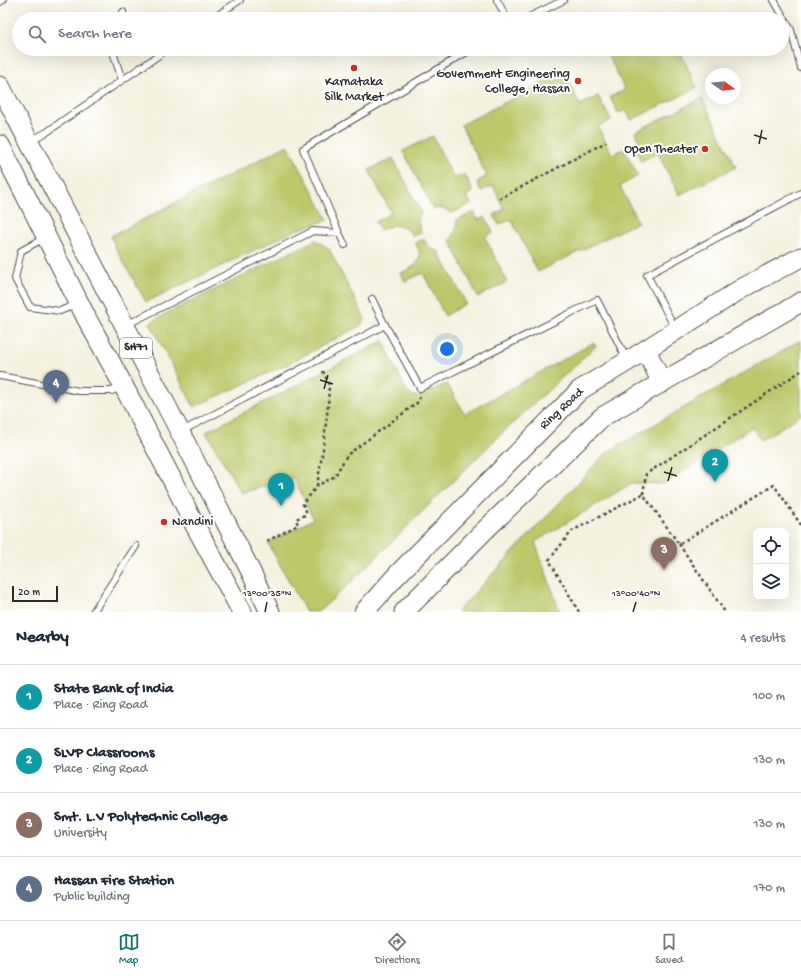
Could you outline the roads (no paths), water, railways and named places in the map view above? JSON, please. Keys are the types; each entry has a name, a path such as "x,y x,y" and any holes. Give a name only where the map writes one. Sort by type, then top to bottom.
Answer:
{"main road":[{"name":"SH71","path":"0,86 214,498 270,612"},
{"name":"SH71","path":"0,145 79,303 123,385 187,511 242,612"},
{"name":"Ring Road","path":"364,612 397,575 580,390 741,289 801,257"},
{"path":"404,612 482,533 602,417 801,302"},
{"path":"646,350 662,383"},
{"path":"123,385 148,372"},
{"path":"187,511 214,498"}],"lane":[{"path":"222,12 240,0"},
{"path":"498,0 504,12"},
{"path":"539,12 564,0"},
{"path":"774,0 780,12"},
{"path":"789,28 801,68"},
{"path":"114,56 122,80"},
{"path":"29,142 47,132 158,56"},
{"path":"345,245 303,149 460,56"},
{"path":"676,330 647,275 801,193"},
{"path":"125,326 313,231 339,233"},
{"path":"46,237 21,251 15,279 30,307 60,311 79,303"},
{"path":"372,299 384,325 420,388 597,300 628,361"},
{"path":"180,432 384,325"},
{"path":"0,376 79,391 112,391 123,385"},
{"path":"93,612 136,546"}],"place":[{"name":"Karnataka Silk Market","path":"354,68"},
{"name":"Government Engineering College, Hassan","path":"578,81"},
{"name":"Open Theater","path":"705,149"},
{"name":"Hassan Fire Station","path":"56,403"},
{"name":"SLVP Classrooms","path":"715,482"},
{"name":"State Bank of India","path":"281,506"},
{"name":"Nandini","path":"164,522"},
{"name":"Smt. L.V Polytechnic College","path":"664,570"}]}
